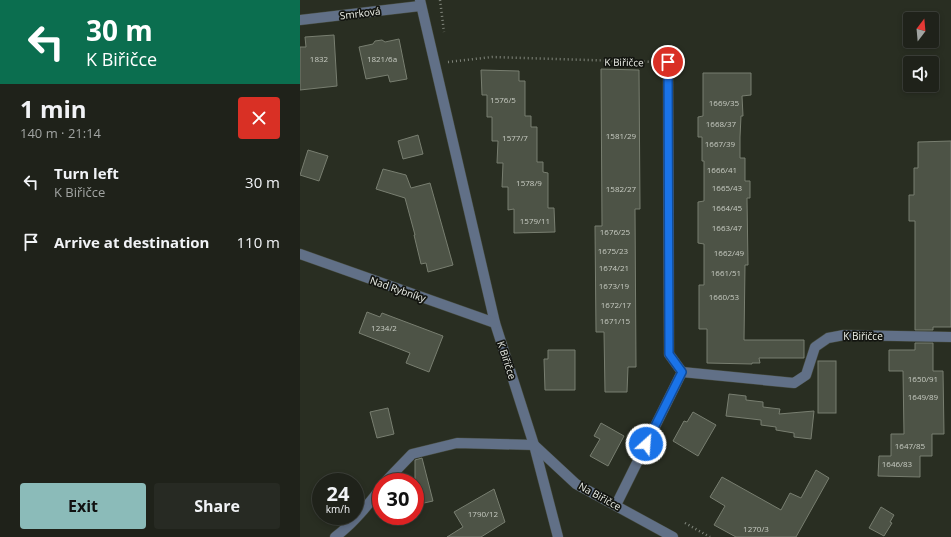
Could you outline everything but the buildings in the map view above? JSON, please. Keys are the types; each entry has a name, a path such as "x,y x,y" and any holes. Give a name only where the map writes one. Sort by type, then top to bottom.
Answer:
{"street":[{"name":"Smrková","path":"300,20 420,3"},
{"name":"K Biřičce","path":"420,3 495,323 534,444 558,537"},
{"path":"616,505 682,372 669,354 668,62"},
{"name":"Nad Rybníky","path":"300,254 495,323"},
{"name":"K Biřičce","path":"682,372 794,383 806,375 815,347 828,338 844,335 951,337"},
{"path":"394,473 412,454 457,443 534,444"},
{"name":"Na Biřičce","path":"534,444 576,484 673,537"},
{"path":"335,537 343,532 372,499"}],"path":[{"name":"K Biřičce","path":"434,64 492,57 583,61 668,62"},
{"path":"685,523 710,537"}],"route":[{"path":"646,444 682,372 669,354 668,62"}]}
